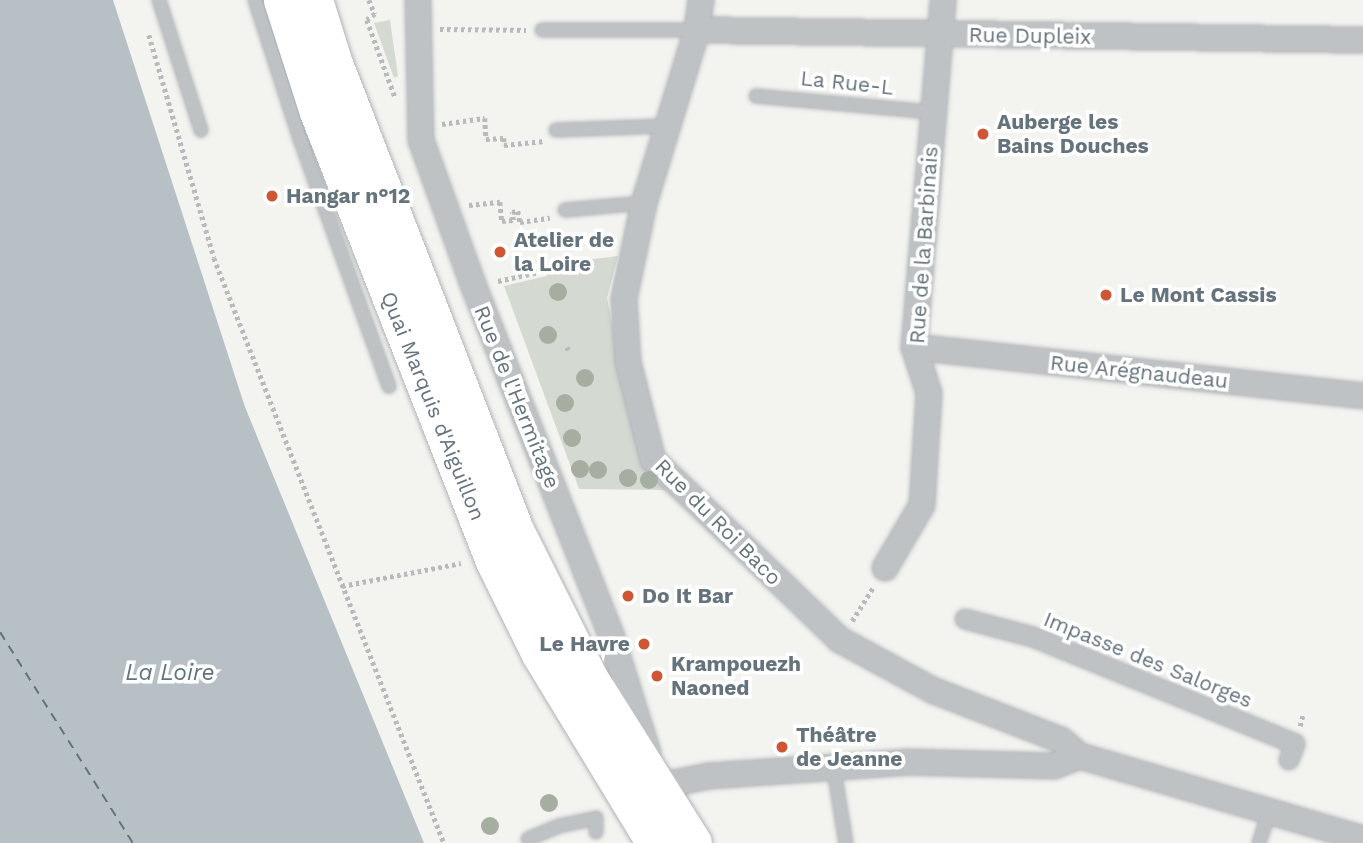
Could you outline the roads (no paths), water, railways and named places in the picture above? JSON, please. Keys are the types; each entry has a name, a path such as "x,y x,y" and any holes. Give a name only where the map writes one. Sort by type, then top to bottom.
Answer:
{"main road":[{"name":"Quai Marquis d'Aiguillon","path":"282,0 318,111 494,561 540,654 641,789"},
{"name":"Quai Marquis d'Aiguillon","path":"314,0 338,73 515,530 641,789"},
{"path":"641,789 655,843"},
{"path":"641,789 693,843"}],"street":[{"name":"Rue de l'Hermitage","path":"418,0 421,140 474,287 611,635 641,789"},
{"name":"Rue du Roi Baco","path":"701,0 697,30 644,203 624,299 628,362 653,460 840,640 932,690 1061,740 1080,756"},
{"name":"Rue de la Barbinais","path":"885,568 922,505 929,393 914,347 943,0"},
{"name":"Rue Dupleix","path":"697,30 1363,40"},
{"name":"Rue Arégnaudeau","path":"914,347 1363,396"},
{"name":"Impasse des Salorges","path":"965,619 1032,637 1295,744 1289,760"},
{"path":"641,789 709,776 834,770 907,762 1054,766 1080,756 1272,805 1363,839"}],"lane":[{"path":"159,0 201,130"},
{"path":"255,0 300,139 389,386"},
{"path":"542,30 697,30"},
{"name":"La Rue-L","path":"756,96 933,112"},
{"path":"556,130 666,126"},
{"path":"565,210 644,203"},
{"path":"834,770 846,843"},
{"path":"1259,843 1272,805"},
{"path":"528,839 559,826 596,818 596,832"}],"water":[{"name":"La Loire","path":"0,0 113,0 245,407 424,843 0,843"}],"place":[{"name":"Auberge les Bains Douches","path":"983,134"},
{"name":"Hangar n°12","path":"272,196"},
{"name":"Atelier de la Loire","path":"500,252"},
{"name":"Le Mont Cassis","path":"1106,295"},
{"name":"Do It Bar","path":"628,596"},
{"name":"Le Havre","path":"644,644"},
{"name":"Krampouezh Naoned","path":"657,676"},
{"name":"Théâtre de Jeanne","path":"782,747"}]}
